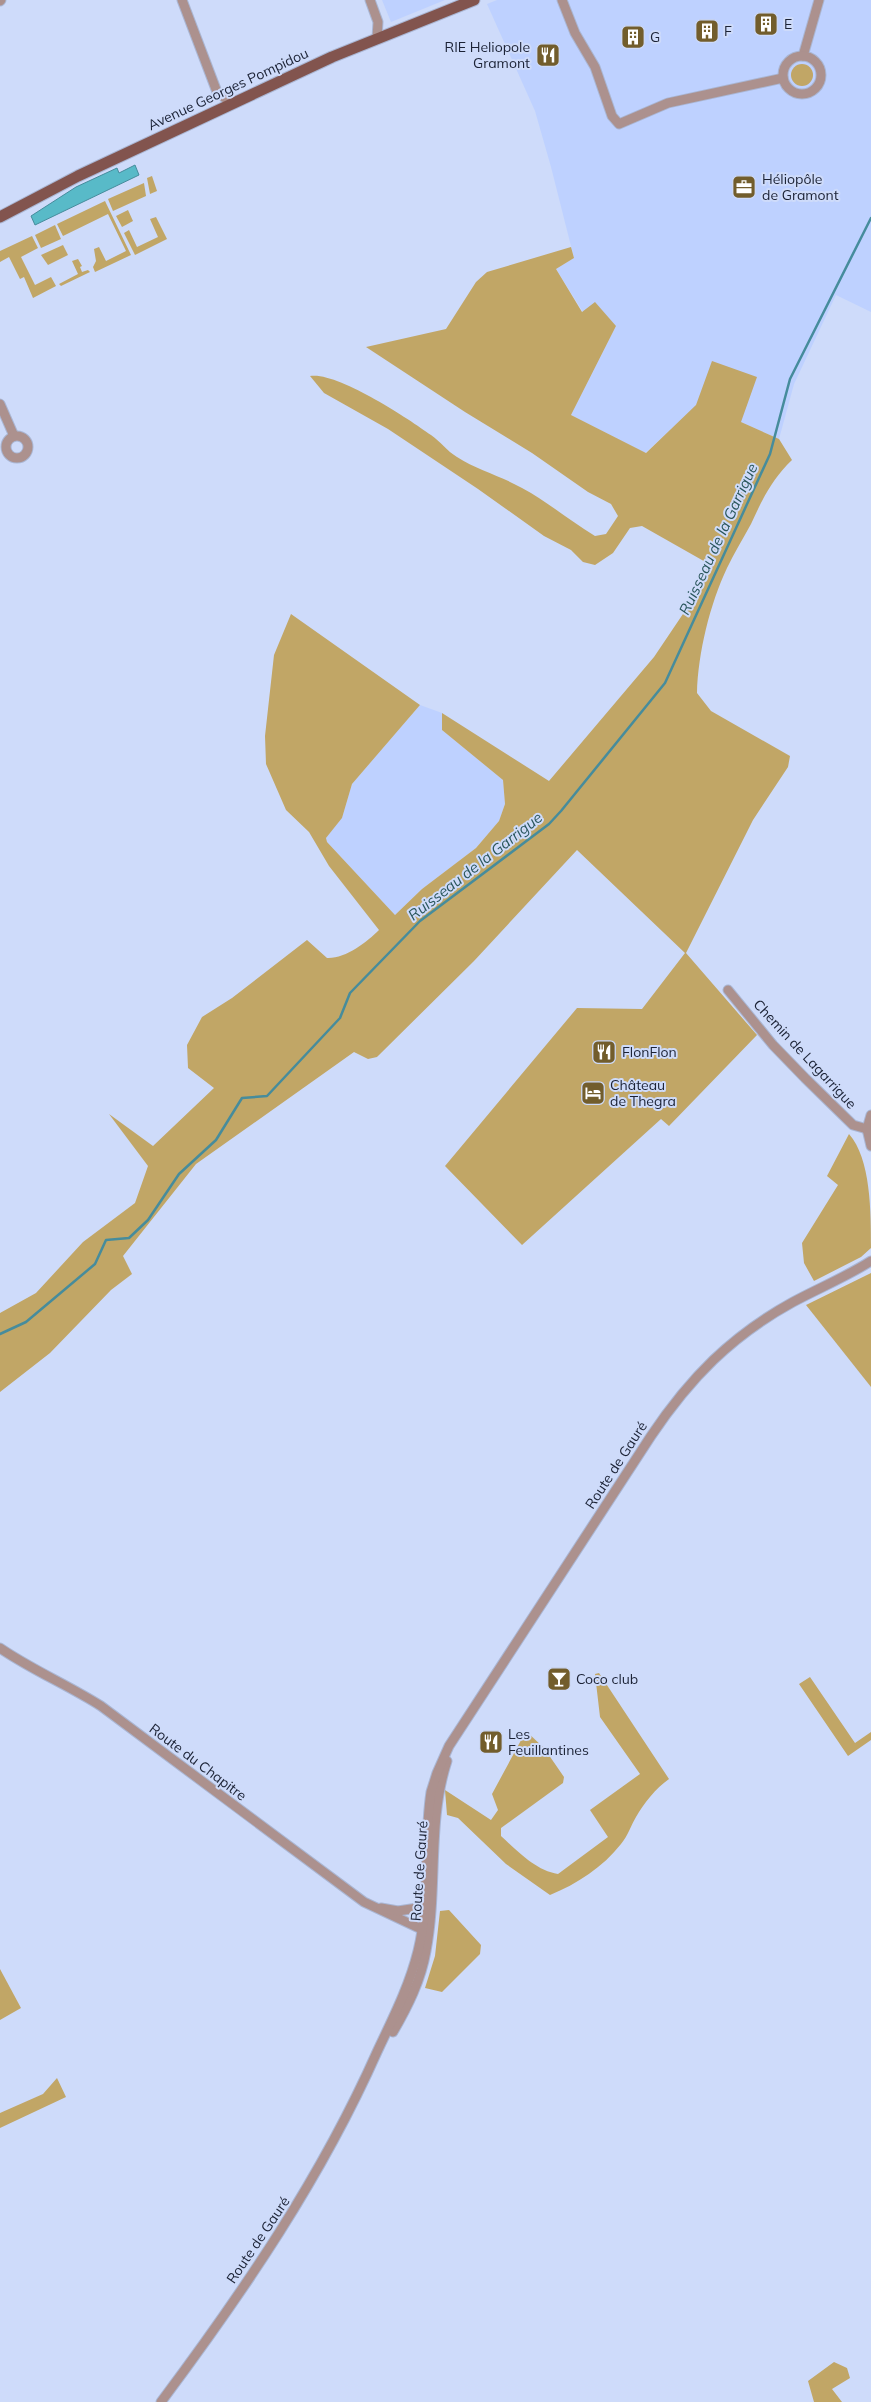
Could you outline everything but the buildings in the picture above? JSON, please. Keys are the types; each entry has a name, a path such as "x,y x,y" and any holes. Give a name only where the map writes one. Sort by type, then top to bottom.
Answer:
{"main road":[{"name":"Avenue Georges Pompidou","path":"0,217 78,176 232,103 377,38 474,0"}],"street":[{"path":"182,0 217,92 232,103"},
{"path":"370,0 378,22 377,38"},
{"path":"562,0 575,33 596,67 612,116 619,124 668,103 783,78"},
{"path":"803,56 819,0"},
{"path":"803,56 814,60 818,65 821,76 817,87 807,94 794,93 785,84 783,78 786,65 790,60 803,56"},
{"path":"0,404 14,436"},
{"name":"Chemin de Lagarrigue","path":"728,990 773,1045 805,1078 853,1125 867,1129"},
{"path":"871,1115 867,1129 871,1146"},
{"name":"Route de Gauré","path":"161,2402 260,2264 296,2209 363,2084 411,1979 426,1928 438,1804 444,1770 456,1737 651,1436 694,1378 744,1333 794,1302 871,1261"},
{"name":"Route de Gauré","path":"859,1269 871,1266"},
{"name":"Route du Chapitre","path":"0,1648 30,1668 81,1693 101,1706 344,1888 374,1907 426,1928"},
{"name":"Route du Chapitre","path":"374,1907 398,1911 427,1909"}],"shaded area":[{"path":"382,0 445,0 391,22"},
{"path":"497,0 871,0 871,312 836,295 794,384 779,439 741,422 696,406 645,453 571,415 616,326 583,312 556,269 574,258 535,111 487,4"},
{"path":"802,64 810,67 813,75 810,83 802,86 794,83 791,75 794,67"},
{"path":"135,165 139,175 35,225 31,216 76,187 117,168 119,173"},
{"path":"152,176 157,191 150,194 147,178"},
{"path":"144,183 146,196 113,211 108,199"},
{"path":"105,201 131,255 95,272 93,267 96,261 94,249 99,247 106,261 126,251 108,214 63,236 57,224"},
{"path":"128,210 133,221 122,227 116,216"},
{"path":"156,217 167,239 135,255 124,233 129,230 137,247 158,237 150,219"},
{"path":"55,225 61,239 41,248 35,235"},
{"path":"32,236 38,248 21,257 35,285 51,277 56,286 33,298 24,277 20,279 9,257 0,262 0,251"},
{"path":"63,245 68,255 48,265 41,255"},
{"path":"571,247 574,258 556,269 582,312 595,302 616,326 571,415 646,453 696,405 712,361 757,377 741,422 779,439 792,460 768,490 721,582 710,613 702,645 697,693 711,711 790,756 788,767 753,820 686,953 757,1035 669,1126 661,1119 522,1245 445,1166 577,1008 642,1009 685,953 577,850 474,961 377,1057 368,1059 354,1052 196,1164 123,1256 132,1274 111,1290 50,1353 0,1392 0,1313 36,1293 83,1242 135,1203 148,1166 109,1114 153,1146 214,1088 188,1068 187,1045 202,1017 232,998 307,940 327,958 334,958 355,949 379,930 329,866 309,832 286,810 266,764 265,736 274,655 291,614 420,705 352,784 342,818 326,838 327,842 395,915 422,889 476,848 499,821 505,804 503,780 442,730 442,713 549,781 654,657 687,608 709,564 642,526 630,528 613,553 595,565 583,562 571,550 544,536 388,429 324,393 310,376 322,376 337,381 372,397 434,437 453,455 532,493 595,536 606,534 618,516 611,504 588,492 532,453 465,412 366,347 446,329 476,282 487,272"},
{"path":"78,259 82,266 80,267 82,272 88,270 90,272 61,286 59,284 78,274 72,261"},
{"path":"420,705 442,713 442,730 503,780 505,804 499,821 476,848 422,889 395,915 327,842 326,838 342,818 352,784"},
{"path":"849,1134 862,1157 866,1172 870,1203 871,1248 861,1257 814,1281 804,1263 802,1243 838,1185 827,1176"},
{"path":"871,1273 871,1387 806,1305"},
{"path":"599,1673 669,1779 647,1801 636,1817 628,1834 606,1860 580,1880 550,1895 506,1864 458,1818 447,1815 445,1790 491,1820 498,1810 492,1794 526,1731 544,1748 564,1777 563,1783 501,1828 501,1836 534,1864 542,1869 558,1874 608,1837 590,1810 640,1774 600,1717 595,1674"},
{"path":"810,1677 855,1743 871,1732 871,1740 848,1756 799,1684"},
{"path":"449,1910 481,1945 480,1954 442,1992 425,1988 435,1956 440,1911"},
{"path":"0,1969 21,2008 0,2020"},
{"path":"57,2078 66,2097 0,2128 0,2113 43,2094"},
{"path":"834,2362 847,2368 850,2378 832,2389 842,2402 814,2402 808,2381"}],"waterway":[{"name":"Ruisseau de la Garrigue","path":"0,1334 26,1322 95,1264 106,1240 129,1238 148,1220 179,1174 216,1140 242,1098 267,1096 340,1018 350,993 420,921 549,824 665,683 770,454 790,379 871,218"}],"place":[{"name":"E","path":"766,24"},
{"name":"F","path":"707,31"},
{"name":"G","path":"633,37"},
{"name":"RIE Heliopole Gramont","path":"548,55"},
{"name":"Héliopôle de Gramont","path":"744,187"},
{"name":"FlonFlon","path":"604,1052"},
{"name":"Château de Thegra","path":"593,1093"},
{"name":"Coco club","path":"559,1679"},
{"name":"Les Feuillantines","path":"491,1742"}]}
